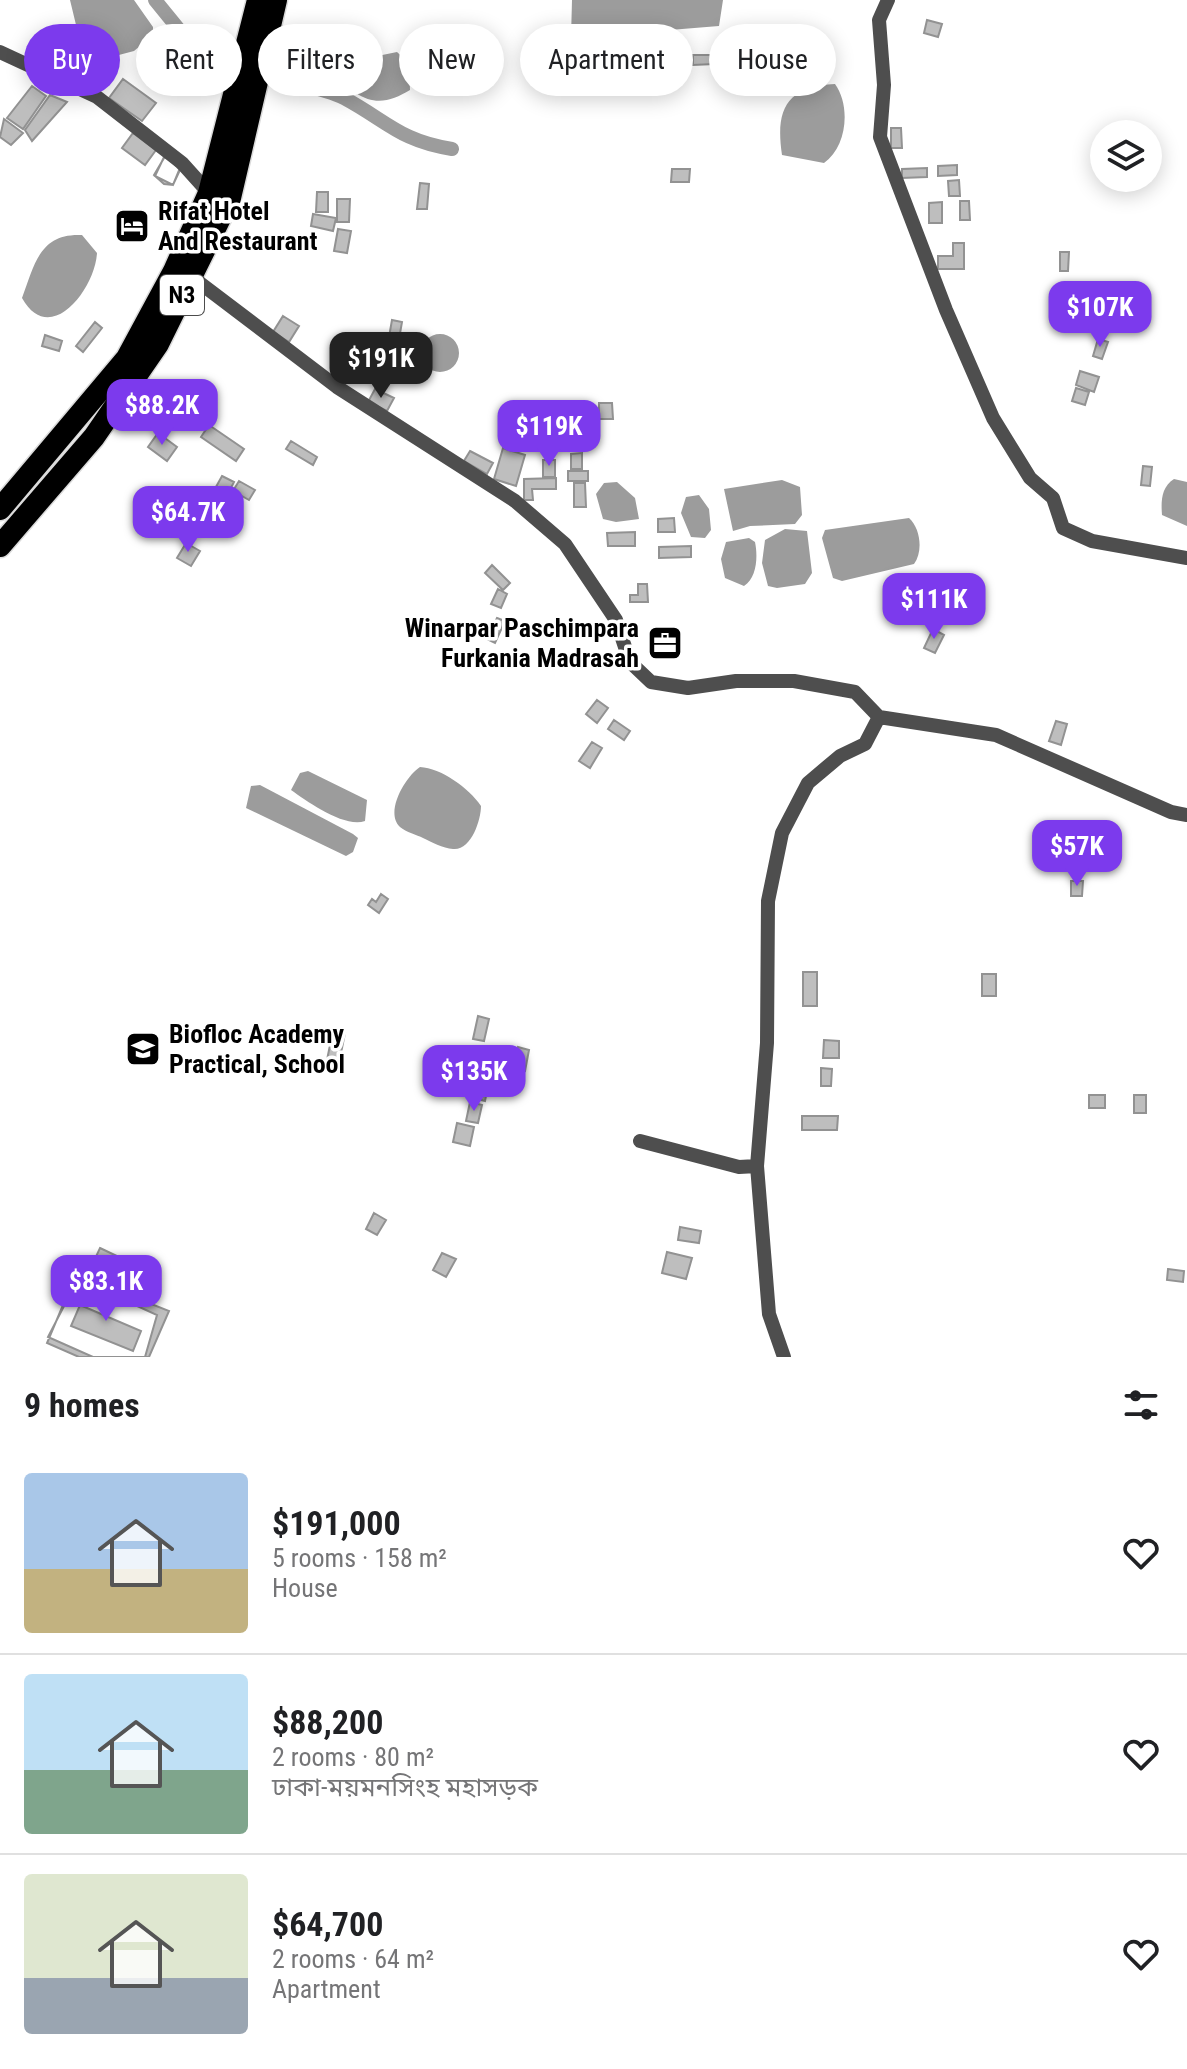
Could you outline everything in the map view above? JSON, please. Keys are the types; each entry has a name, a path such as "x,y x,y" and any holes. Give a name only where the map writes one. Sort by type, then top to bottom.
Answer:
{"highway":[{"name":"N3","path":"0,509 127,358 174,271 209,193 258,0"},
{"name":"N3","path":"0,546 94,437 158,344 192,277 230,198 276,0"}],"street":[{"path":"888,0 879,20 884,85 880,137 946,310 993,418 1030,478 1053,498 1063,528 1092,541 1187,558"},
{"path":"0,52 97,97 182,163 209,193"},
{"path":"192,277 337,387 525,509 565,544 616,620 630,662 651,682 688,688 736,681 794,681 855,692 879,717 996,735 1171,812 1187,815"},
{"path":"784,1357 769,1314 757,1166 767,1043 768,901 782,833 808,783 832,761 865,744 879,717"},
{"path":"640,1141 739,1167 757,1166"}],"shaded area":[{"path":"70,0 134,0 151,24 136,24 136,49 120,55 120,24 76,24"},
{"path":"572,0 723,0 719,24 709,24 709,27 693,28 693,24 571,24"},
{"path":"399,54 399,96 370,100 361,96 383,96 383,55"},
{"path":"836,86 843,103 844,126 838,147 824,163 782,155 781,124 788,103 794,96 836,96"},
{"path":"82,235 97,253 80,296 58,315 45,317 33,312 22,298 41,253 57,239"},
{"path":"440,334 454,339 459,353 454,367 440,372 426,367 421,353 426,339"},
{"path":"1174,479 1187,482 1187,526 1162,515 1164,490"},
{"path":"782,480 800,487 802,515 795,524 750,526 733,531 724,489"},
{"path":"617,482 635,498 639,519 616,522 603,519 596,494 604,483"},
{"path":"699,495 709,509 711,530 705,538 691,537 681,513 686,497"},
{"path":"909,518 916,528 919,541 919,553 914,564 842,581 833,578 822,538 825,530"},
{"path":"785,529 807,531 812,573 805,584 777,588 768,586 762,563 765,540"},
{"path":"749,538 755,542 756,560 752,578 744,586 725,578 721,559 726,542"},
{"path":"420,767 454,780 481,806 474,834 465,845 449,848 400,827 394,813 399,795"},
{"path":"308,771 367,800 365,821 347,821 337,817 291,790 300,773"},
{"path":"260,785 353,834 358,838 353,852 346,856 246,808 251,786"}],"building":[{"path":"927,20 942,24 938,37 924,33"},
{"path":"693,55 709,55 709,64 693,65"},
{"path":"123,79 136,88 136,96 146,96 156,103 142,121 109,98 120,96"},
{"path":"24,96 46,96 23,129 7,118"},
{"path":"49,96 67,102 32,141 25,130"},
{"path":"4,119 23,133 11,145 0,137"},
{"path":"891,128 901,128 902,148 891,148"},
{"path":"133,133 156,150 145,165 122,148"},
{"path":"167,153 180,168 173,185 164,184 154,175"},
{"path":"165,155 180,170 173,185 155,176"},
{"path":"957,165 957,175 938,176 938,166"},
{"path":"927,168 927,177 902,178 902,169"},
{"path":"672,169 690,169 689,182 671,182"},
{"path":"959,180 960,196 949,196 948,181"},
{"path":"420,183 429,184 427,209 417,209"},
{"path":"317,192 328,192 328,212 316,212"},
{"path":"337,199 350,199 349,222 337,222"},
{"path":"960,201 969,201 970,220 960,220"},
{"path":"942,202 942,223 929,223 929,203"},
{"path":"313,214 336,218 333,231 311,226"},
{"path":"338,229 351,231 347,253 334,251"},
{"path":"953,243 964,243 964,269 938,269 938,256 953,256"},
{"path":"1060,252 1069,252 1068,271 1060,271"},
{"path":"283,316 299,326 289,342 273,332"},
{"path":"1104,317 1119,319 1115,331 1101,326"},
{"path":"392,320 402,322 399,339 389,337"},
{"path":"95,322 102,328 83,352 76,346"},
{"path":"45,335 62,341 59,351 42,346"},
{"path":"1098,339 1108,342 1102,359 1093,356"},
{"path":"1080,371 1099,377 1094,392 1076,385"},
{"path":"1076,388 1089,392 1085,405 1072,401"},
{"path":"375,389 394,398 387,411 368,402"},
{"path":"599,403 612,403 613,419 599,419"},
{"path":"209,425 244,449 236,461 201,437"},
{"path":"158,433 177,447 167,461 148,447"},
{"path":"291,441 317,457 313,465 286,449"},
{"path":"503,448 525,455 516,486 494,479"},
{"path":"470,451 493,463 487,474 464,461"},
{"path":"582,453 582,469 571,469 571,454"},
{"path":"543,460 555,460 555,477 543,477"},
{"path":"1143,466 1152,467 1150,486 1141,485"},
{"path":"568,471 588,471 588,481 568,481"},
{"path":"222,476 234,482 223,503 211,496"},
{"path":"556,478 556,489 532,489 533,500 524,500 524,479"},
{"path":"239,481 255,490 249,500 233,491"},
{"path":"574,483 585,483 586,507 574,507"},
{"path":"204,495 223,505 215,518 197,508"},
{"path":"674,518 675,532 658,532 658,519"},
{"path":"635,532 635,546 608,546 607,533"},
{"path":"186,543 200,551 191,566 177,558"},
{"path":"691,546 691,557 659,558 659,547"},
{"path":"492,565 510,583 503,590 485,573"},
{"path":"638,584 647,584 648,602 630,602 630,595 638,595"},
{"path":"498,589 507,594 501,608 491,604"},
{"path":"497,618 505,621 495,643 487,639"},
{"path":"933,629 944,635 935,653 924,648"},
{"path":"597,700 608,708 597,723 586,714"},
{"path":"614,720 630,731 624,740 608,729"},
{"path":"1056,721 1067,724 1061,745 1049,741"},
{"path":"592,742 602,748 590,768 579,761"},
{"path":"1071,881 1083,881 1082,896 1071,896"},
{"path":"381,894 388,899 379,913 368,905 372,899 376,902"},
{"path":"803,972 817,972 817,1006 803,1006"},
{"path":"982,974 996,974 996,996 982,996"},
{"path":"478,1016 489,1019 484,1041 473,1039"},
{"path":"333,1030 345,1033 339,1063 327,1060"},
{"path":"824,1040 839,1041 839,1058 823,1058"},
{"path":"518,1047 529,1050 525,1071 513,1069"},
{"path":"488,1048 507,1052 503,1070 484,1066"},
{"path":"821,1068 832,1069 831,1086 821,1086"},
{"path":"476,1083 488,1086 485,1101 473,1098"},
{"path":"1089,1095 1105,1095 1105,1108 1089,1108"},
{"path":"1134,1095 1146,1095 1146,1113 1134,1113"},
{"path":"470,1102 482,1105 478,1123 466,1121"},
{"path":"802,1116 838,1116 837,1130 802,1130"},
{"path":"457,1123 474,1127 470,1146 453,1142"},
{"path":"374,1213 386,1220 377,1235 366,1229"},
{"path":"680,1227 701,1231 699,1243 678,1240"},
{"path":"100,1248 119,1257 112,1272 93,1263"},
{"path":"667,1252 692,1258 686,1279 662,1273"},
{"path":"442,1253 456,1259 446,1277 433,1270"},
{"path":"1168,1269 1184,1271 1183,1282 1167,1280"},
{"path":"76,1274 169,1311 149,1357 79,1357 47,1343","holes":["80,1305 141,1331 133,1351 71,1326"]},
{"path":"78,1279 157,1315 145,1357 93,1357 48,1337"}],"waterway":[{"path":"155,0 174,24"},
{"path":"339,96 406,135 452,149"}],"place":[{"name":"Rifat Hotel And Restaurant","path":"132,226"},
{"name":"Winarpar Paschimpara Furkania Madrasah","path":"665,643"},
{"name":"Biofloc Academy Practical, School","path":"143,1049"}]}
